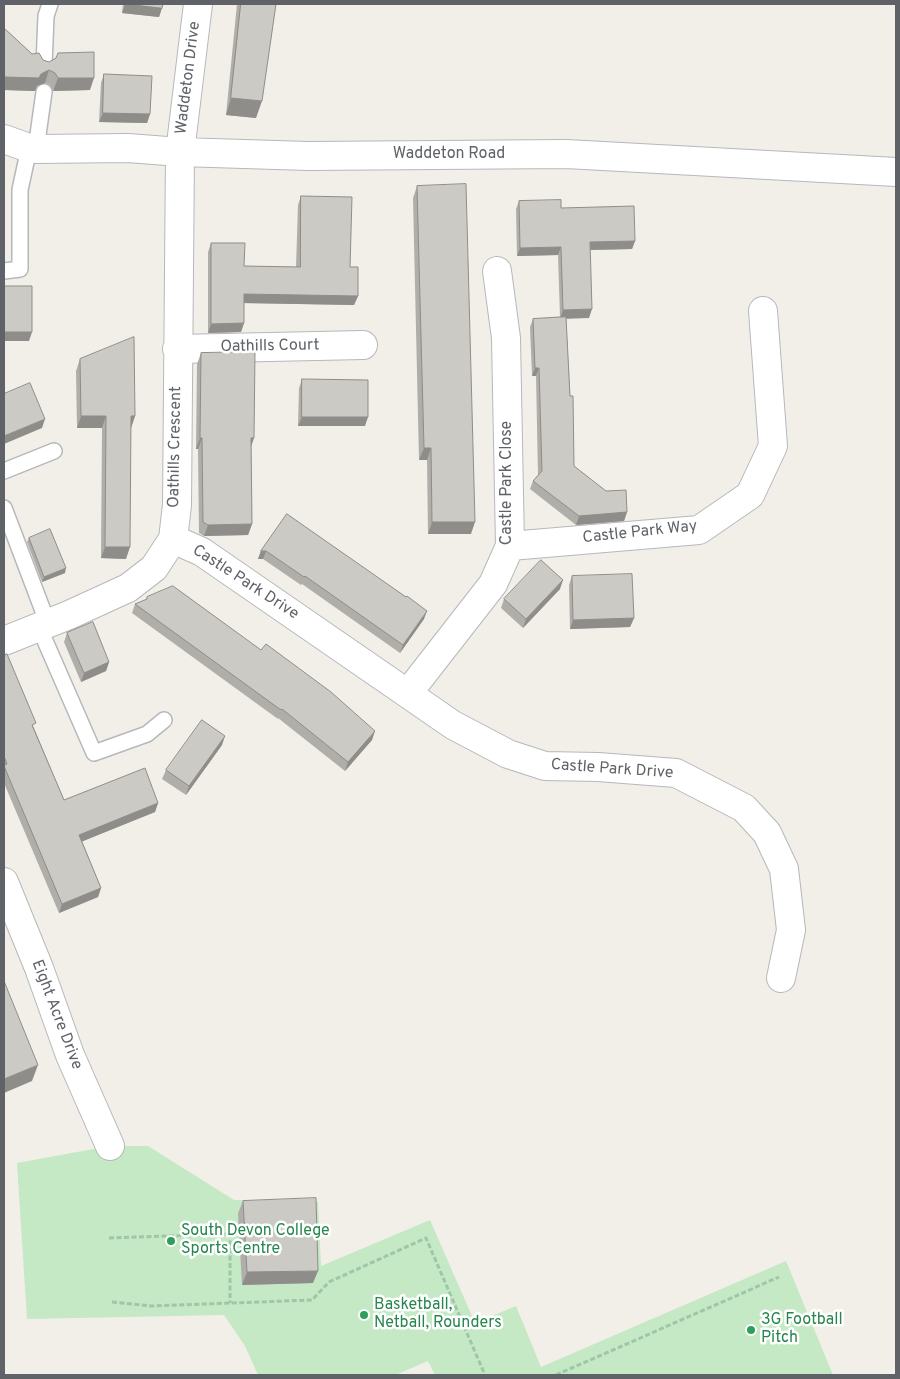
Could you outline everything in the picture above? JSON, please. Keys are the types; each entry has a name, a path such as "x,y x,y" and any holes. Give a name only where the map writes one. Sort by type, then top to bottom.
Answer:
{"street":[{"name":"Waddeton Drive","path":"180,152 198,4"},
{"name":"Waddeton Road","path":"23,145 308,156 566,154 896,172"},
{"name":"Oathills Crescent","path":"4,641 128,588 154,568 173,539 177,504 180,152"},
{"name":"Castle Park Close","path":"408,693 493,584 510,546 506,338 497,270"},
{"name":"Castle Park Way","path":"510,546 699,530 750,495 773,446 763,311"},
{"name":"Oathills Court","path":"177,349 364,344"},
{"name":"Castle Park Drive","path":"173,539 202,552 453,725 508,754 544,766 598,767 676,773 744,808 768,833 784,869 791,930 781,978"},
{"name":"Eight Acre Drive","path":"4,882 70,1055 110,1146"}],"lane":[{"path":"44,65 46,16 50,4"},
{"path":"4,270 20,269 20,190 23,145 41,120 44,92"},
{"path":"4,471 54,451"},
{"path":"4,508 44,625 94,753 147,734 164,720"}],"path":[{"path":"109,1238 230,1234 230,1304"},
{"path":"112,1302 151,1306 312,1300 329,1282 426,1238 485,1375"},
{"path":"556,1375 779,1277"}],"green space":[{"name":"South Devon College Sports Centre","path":"110,1146 148,1146 234,1200 318,1202 321,1266 430,1220 475,1323 516,1306 541,1367 786,1261 833,1375 435,1375 428,1361 395,1375 258,1375 245,1346 224,1315 27,1319 17,1163"}],"building":[{"path":"126,4 163,4 162,8"},
{"path":"241,4 276,4 262,101 231,98"},
{"path":"4,28 32,54 39,53 43,60 49,62 56,58 58,53 94,52 94,78 58,78 55,73 49,70 41,74 39,78 4,77"},
{"path":"104,74 152,76 150,114 103,113"},
{"path":"466,184 475,522 432,522 431,448 424,448 417,186"},
{"path":"301,196 352,197 350,267 358,267 358,296 244,294 244,323 211,324 211,243 245,243 244,266 300,267"},
{"path":"561,200 561,208 634,206 635,241 590,242 592,309 563,310 561,247 520,248 519,201"},
{"path":"4,286 32,286 32,332 4,332"},
{"path":"566,317 570,396 573,396 574,466 606,491 626,490 627,512 579,516 533,481 542,471 539,368 535,368 533,319"},
{"path":"134,337 135,416 131,416 130,547 105,547 106,416 81,416 80,359"},
{"path":"255,352 254,438 251,438 252,524 208,525 203,522 202,438 200,438 201,353"},
{"path":"302,379 368,380 368,417 302,417"},
{"path":"30,383 45,419 4,436 4,394"},
{"path":"287,514 427,611 403,645 305,576 266,551 261,551"},
{"path":"50,529 66,568 44,577 29,538"},
{"path":"541,560 563,580 526,619 504,599"},
{"path":"632,574 634,618 573,620 572,576"},
{"path":"173,586 261,650 266,644 331,692 375,731 348,762 282,709 135,604"},
{"path":"93,622 109,662 84,673 67,633"},
{"path":"7,654 36,723 32,725 64,800 145,768 158,803 79,835 101,888 62,904 4,766 7,764 4,756 4,656"},
{"path":"202,720 225,736 189,786 166,770"},
{"path":"4,981 38,1065 4,1079"},
{"path":"316,1198 318,1271 247,1272 243,1201"}],"place":[{"name":"South Devon College Sports Centre","path":"171,1241"},
{"name":"Basketball, Netball, Rounders","path":"364,1315"},
{"name":"3G Football Pitch","path":"751,1330"}]}
